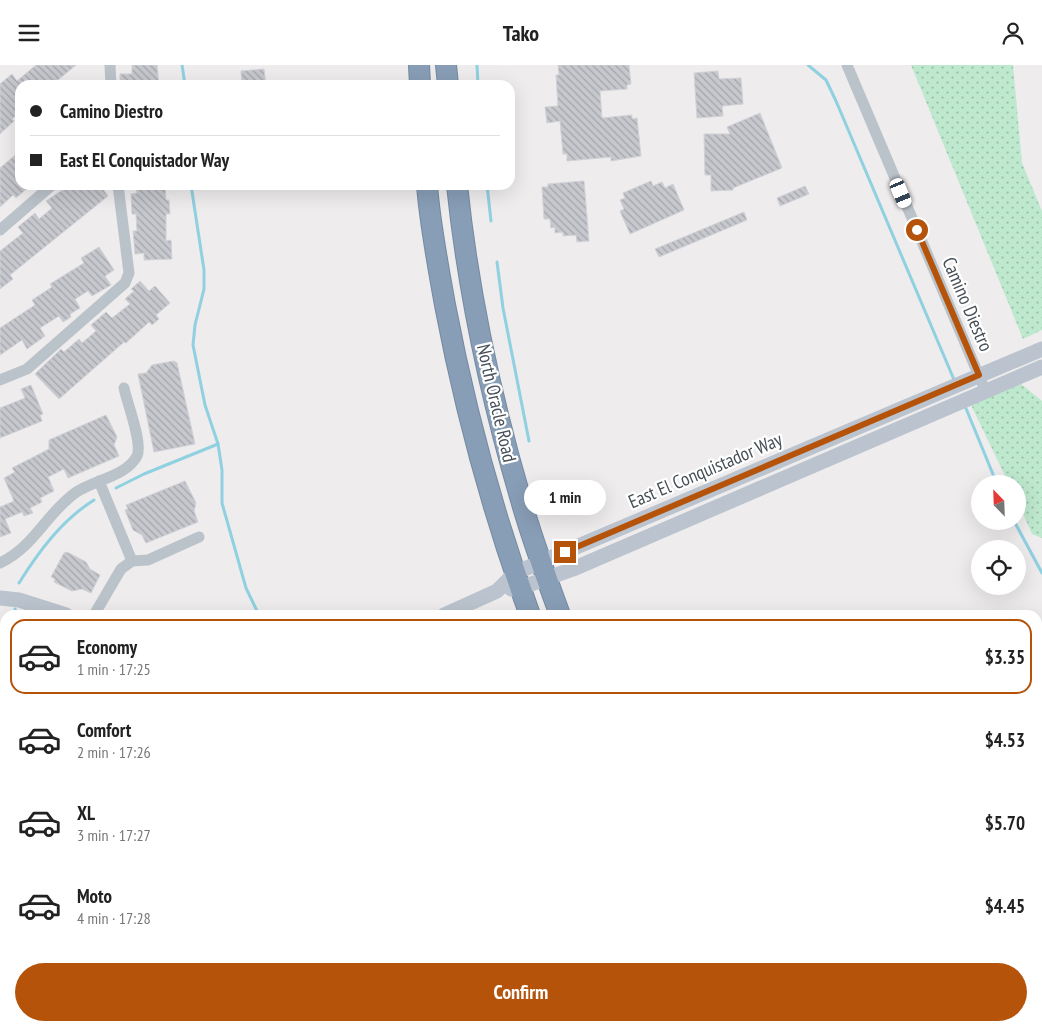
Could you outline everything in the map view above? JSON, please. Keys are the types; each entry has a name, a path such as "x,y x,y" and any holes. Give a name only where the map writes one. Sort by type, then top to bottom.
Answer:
{"highway":[{"path":"419,65 420,80"},
{"path":"446,65 448,80"},
{"name":"North Oracle Road","path":"428,190 441,280 456,360 479,451 528,610"},
{"name":"North Oracle Road","path":"457,190 461,226 486,361 521,501 558,610"}],"street":[{"path":"110,65 111,80"},
{"name":"Camino Diestro","path":"847,65 986,391"},
{"path":"0,230 46,190"},
{"path":"0,380 26,369 125,283 129,273 119,190"},
{"path":"979,375 1042,349"},
{"name":"East El Conquistador Way","path":"455,610 545,570 686,519 1042,367"},
{"name":"East El Conquistador Way","path":"545,570 678,503 979,375"},
{"path":"0,563 20,553 55,511 76,492 127,467 138,455 138,443 124,388"},
{"path":"100,481 132,561"},
{"path":"678,503 686,519"},
{"path":"97,610 121,569 132,561 148,560 199,537"},
{"path":"0,598 19,600 50,610"}],"green space":[{"path":"911,65 1013,65 1022,163 1042,211 1042,330 1023,339"},
{"path":"1021,384 1042,401 1042,538 1032,534 1026,520 1026,475 1005,475 971,405"}],"building":[{"path":"36,65 76,65 58,80 18,80"},
{"path":"132,65 157,65 158,80 120,80 120,74 132,74"},
{"path":"558,65 629,65 631,84 627,85 627,89 600,91 602,118 632,115 632,119 637,118 641,156 611,161 611,157 567,161 567,154 563,154 560,121 547,123 545,107 558,106 556,75 559,75"},
{"path":"264,69 265,80 242,80 241,71"},
{"path":"718,71 719,79 741,78 743,104 722,106 723,116 697,118 694,73"},
{"path":"12,74 16,80 15,116 12,119 14,121 0,134 0,84"},
{"path":"760,113 782,168 733,188 733,190 711,191 711,175 705,175 704,134 730,134 727,127"},
{"path":"15,155 15,190 25,190 16,198 13,195 0,207 0,168"},
{"path":"584,181 589,241 577,242 576,235 563,236 563,232 555,233 555,227 551,228 550,219 544,219 542,187 548,187 548,184"},
{"path":"651,181 653,186 662,182 665,188 673,184 684,210 630,234 620,211 624,209 620,200 625,198 623,193"},
{"path":"805,186 809,194 780,206 777,198"},
{"path":"62,190 104,190 108,196 10,275 13,279 0,289 0,251 23,233 18,227 35,213 39,219 52,208 46,201"},
{"path":"137,190 165,190 166,200 169,200 170,214 166,214 166,241 171,240 172,259 144,260 144,253 135,254 133,231 137,231 136,214 132,214 131,194 137,193"},
{"path":"744,212 747,220 659,257 655,249"},
{"path":"99,247 114,270 105,276 111,285 92,296 88,291 75,299 80,308 70,314 71,317 63,322 59,316 40,328 45,336 27,349 22,340 0,355 0,328 35,305 32,300 52,287 50,284 84,263 81,258"},
{"path":"140,281 149,291 155,286 170,303 156,315 159,319 152,325 149,322 126,343 124,342 59,399 35,374 61,349 64,352 79,339 82,343 96,331 91,325 106,312 112,318 130,304 125,299 134,291 131,289"},
{"path":"174,361 177,363 195,444 154,452 138,374 146,373 152,365"},
{"path":"31,385 43,414 40,415 42,421 0,438 0,408 25,398 21,389"},
{"path":"106,415 117,437 114,445 119,456 68,478 64,469 48,477 54,491 40,498 42,502 30,508 33,513 24,516 22,512 5,519 11,533 0,537 0,507 14,501 4,478 15,472 12,468 49,449 49,440"},
{"path":"185,481 196,503 194,511 198,522 146,543 142,535 133,530 125,510 128,509 126,505"},
{"path":"67,552 86,562 90,569 100,575 91,593 82,589 72,591 54,582 55,579 51,577 64,553"}],"waterway":[{"path":"182,65 184,80"},
{"path":"477,65 478,80"},
{"path":"808,65 826,80 836,101 955,382"},
{"path":"192,190 204,270 204,289 195,325 193,345 205,405 218,444 222,470 222,503 246,588 257,610"},
{"path":"488,190 491,221"},
{"path":"497,262 503,308 529,441"},
{"path":"965,406 993,475"},
{"path":"116,488 144,474 218,444"},
{"path":"19,583 35,559 61,527 94,500"},
{"path":"1019,530 1042,573"}],"route":[{"path":"565,552 979,375 917,230"}]}
